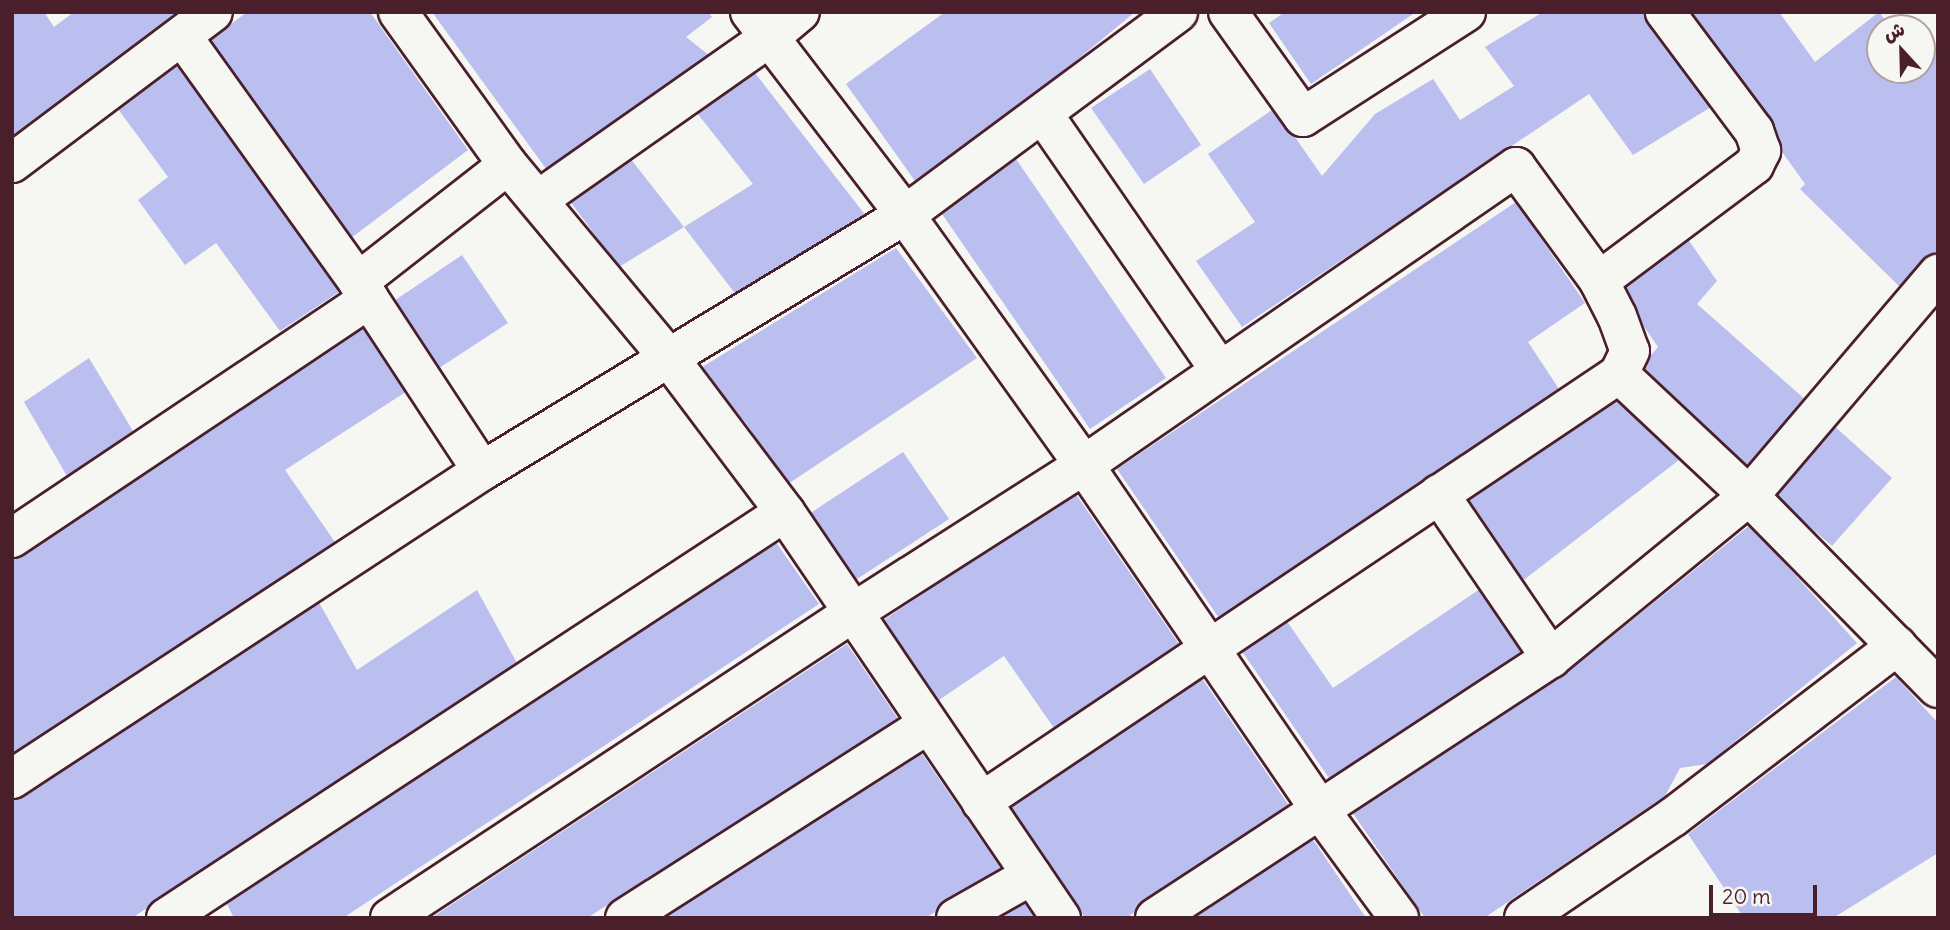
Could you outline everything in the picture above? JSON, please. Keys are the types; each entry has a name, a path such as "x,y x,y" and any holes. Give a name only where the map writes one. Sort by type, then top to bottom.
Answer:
{"street":[{"path":"12,163 213,12"},
{"path":"398,12 508,165 669,358 785,512 927,725 1062,918"},
{"path":"538,201 760,25 800,12"},
{"path":"12,779 482,471 905,215 1178,12"},
{"path":"1228,12 1303,117 1466,12"},
{"path":"1599,281 1754,166 1761,151 1754,131 1665,12"},
{"path":"760,25 905,215 1084,465 1208,650 1399,918"},
{"path":"181,36 363,290 482,471"},
{"path":"1043,114 1219,369"},
{"path":"12,538 363,290 508,165"},
{"path":"390,918 854,612 1084,465 1219,369 1516,167 1599,281 1630,351 1619,374 981,802"},
{"path":"1155,918 1551,659 1749,496 1938,274"},
{"path":"1619,374 1749,496 1938,688"},
{"path":"1439,494 1551,659"},
{"path":"166,918 785,512"},
{"path":"1524,918 1673,817 1897,646"},
{"path":"625,918 927,725"},
{"path":"956,918 1032,875"}],"building":[{"path":"12,12 44,12 54,27 74,12 184,12 12,141"},
{"path":"247,12 370,12 468,150 347,241 204,44"},
{"path":"432,12 708,12 712,17 686,37 710,56 552,177"},
{"path":"945,12 1135,12 1054,79 915,181 846,84"},
{"path":"1285,12 1416,12 1311,84 1269,23"},
{"path":"1543,12 1644,12 1711,107 1633,155 1589,94 1242,327 1196,261 1255,222 1208,154 1275,108 1322,176 1375,114 1433,79 1460,120 1514,86 1485,47"},
{"path":"1683,12 1779,12 1815,62 1866,22 1866,84 1936,84 1938,48 1938,249 1903,290 1800,189 1805,184"},
{"path":"183,61 348,286 280,331 216,243 185,265 138,200 168,177 118,109"},
{"path":"1150,69 1201,145 1144,184 1091,108"},
{"path":"755,73 866,216 737,296 684,227 753,184 697,113"},
{"path":"630,158 684,227 619,267 569,200"},
{"path":"1016,159 1166,378 1090,429 940,211"},
{"path":"1516,202 1585,303 1528,342 1561,392 1221,621 1117,469"},
{"path":"1685,235 1717,281 1697,304 1808,402 1747,471 1636,372 1658,347 1616,286"},
{"path":"896,248 977,358 788,484 746,423 699,369"},
{"path":"462,255 508,323 433,372 388,305"},
{"path":"371,318 415,386 285,470 335,542 12,755 12,558"},
{"path":"89,358 133,431 67,476 24,402"},
{"path":"1619,392 1688,453 1521,582 1463,497"},
{"path":"1832,424 1892,478 1832,546 1771,493"},
{"path":"903,452 949,519 854,581 809,514"},
{"path":"1075,493 1181,647 1056,731 1004,656 936,702 882,621"},
{"path":"1750,525 1857,643 1707,764 1680,768 1665,796 1484,918 1425,918 1352,812 1583,660"},
{"path":"773,538 819,604 343,918 234,918 225,900"},
{"path":"1480,589 1523,651 1331,781 1239,647 1284,617 1333,688"},
{"path":"477,590 517,663 132,918 12,918 12,801 317,599 357,670"},
{"path":"847,644 899,720 587,918 431,918"},
{"path":"1199,674 1290,807 1126,918 1085,918 1007,803"},
{"path":"1896,677 1938,723 1938,853 1833,918 1744,918 1688,834"},
{"path":"920,751 1004,873 925,918 658,918"},
{"path":"1312,838 1366,918 1191,918"},
{"path":"1022,897 1036,918 985,918"}]}
